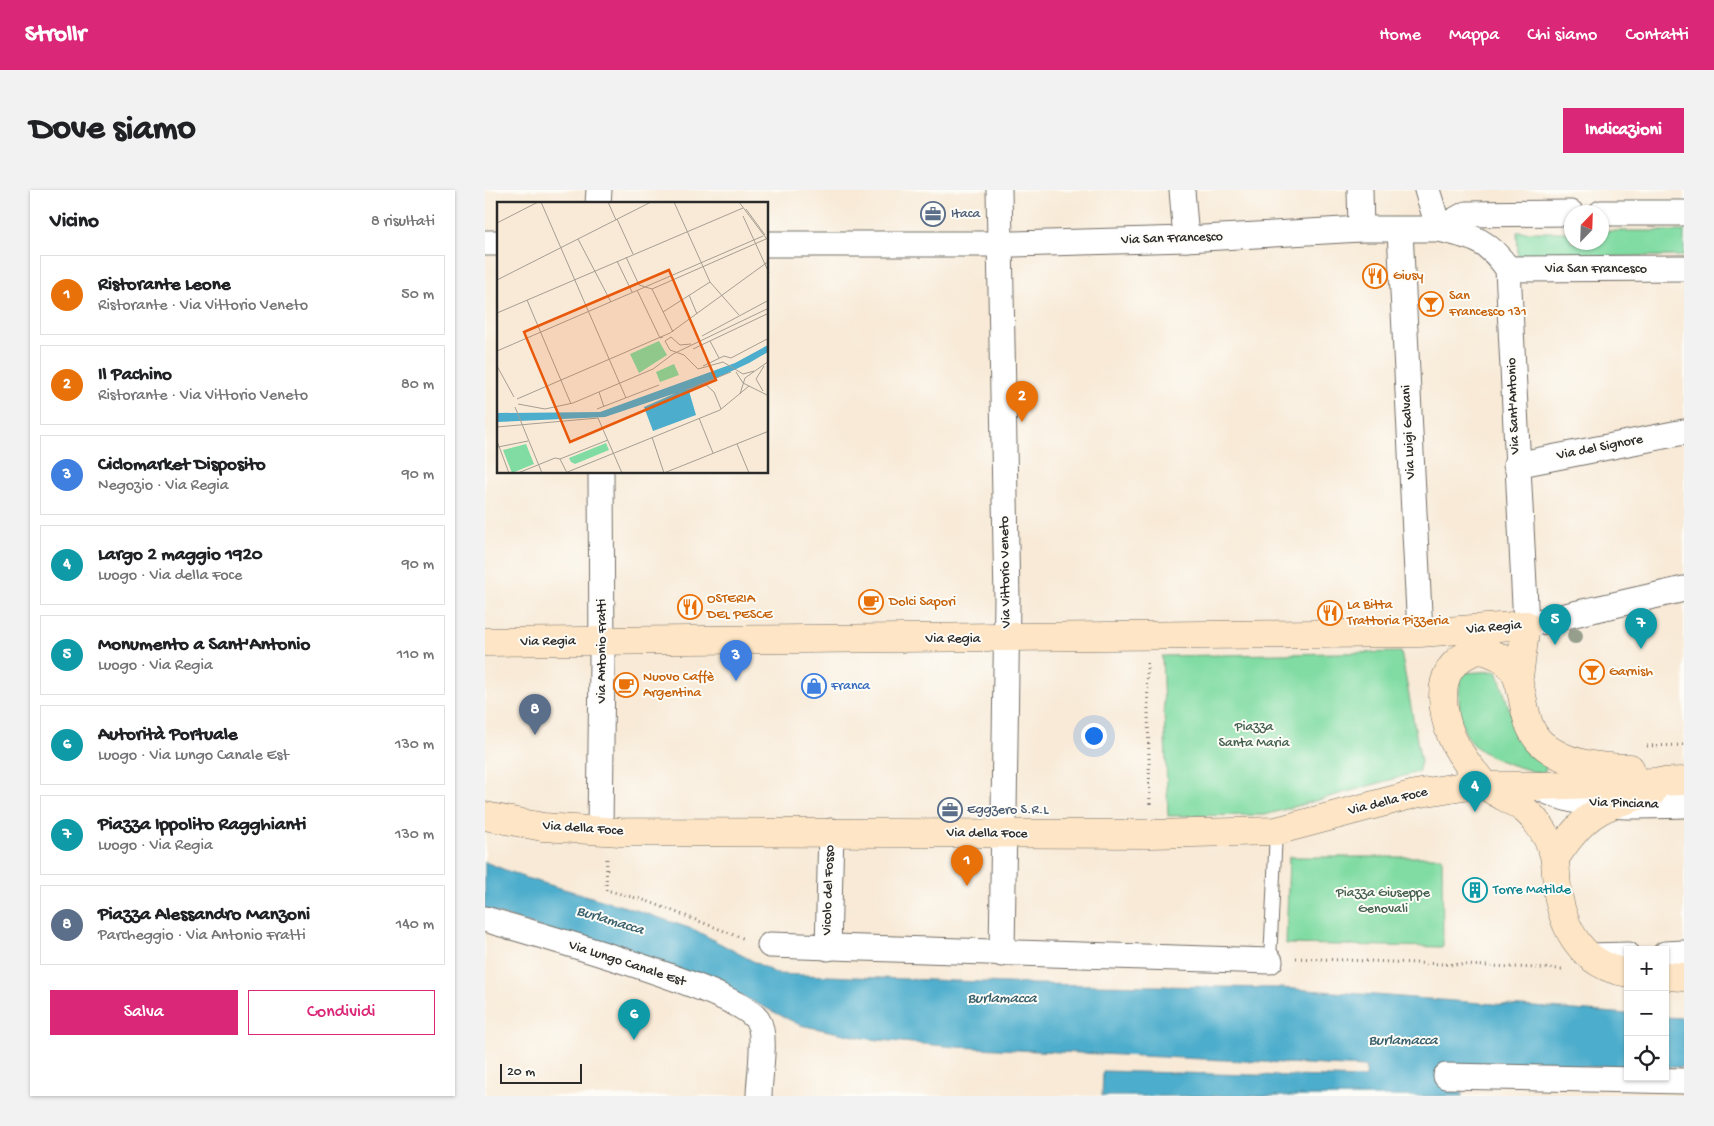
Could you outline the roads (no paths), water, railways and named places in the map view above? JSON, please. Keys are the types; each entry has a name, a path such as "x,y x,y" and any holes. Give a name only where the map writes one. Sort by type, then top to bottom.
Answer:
{"street":[{"name":"Via Vittorio Veneto","path":"999,190 1007,638 1003,954"},
{"path":"1182,190 1186,240"},
{"path":"1360,190 1361,229"},
{"path":"1427,190 1439,229 1483,242 1494,250 1508,269"},
{"name":"Via San Francesco","path":"769,244 1000,244 1186,240 1361,229 1399,231 1439,229 1465,214 1564,213"},
{"path":"1609,213 1684,213"},
{"name":"Via Luigi Galvani","path":"1399,231 1420,633"},
{"name":"Via San Francesco","path":"1508,269 1684,268"},
{"name":"Via Sant'Antonio","path":"1508,269 1516,464 1526,625"},
{"name":"Via del Signore","path":"1516,464 1684,432"},
{"name":"Via Antonio Fratti","path":"601,474 602,641 610,831"},
{"name":"Via Regia","path":"485,642 1420,633 1526,625 1684,589"},
{"path":"1526,625 1519,677 1528,721 1539,741 1560,756 1605,767 1684,769"},
{"name":"Via Regia","path":"1420,633 1479,650"},
{"path":"1519,677 1507,661 1479,650 1454,663 1446,677 1443,698 1451,738 1464,760 1485,786 1516,802 1538,823 1556,857 1558,892 1565,921 1573,939 1579,962"},
{"path":"1556,857 1581,822 1605,806 1684,781"},
{"name":"Via della Foce","path":"485,816 543,826 610,831 831,831 1005,834 1151,834 1276,831 1429,791 1463,786 1536,786 1684,781"},
{"name":"Via Pinciana","path":"1536,786 1568,799 1605,806 1684,805"},
{"name":"Vicolo del Fosso","path":"828,948 831,831"},
{"name":"Via Lungo Canale Est","path":"485,919 663,975 750,1011 761,1026 759,1096"},
{"path":"770,945 1003,954 1270,961"},
{"path":"1669,954 1684,953"},
{"path":"1579,962 1624,956"},
{"path":"1579,962 1624,971"},
{"path":"1669,976 1684,977"},
{"path":"1446,1076 1590,1087 1684,1081"}],"lane":[{"path":"1270,961 1276,831"}],"water":[{"name":"Burlamacca","path":"485,862 526,878 636,910 695,930 777,974 1034,984 1281,988 1624,1014 1624,1067 1583,1067 1462,1086 1462,1096 1102,1096 1103,1071 1365,1078 1366,1067 956,1047 869,1039 800,1025 744,997 485,909"},
{"path":"1669,1017 1684,1018 1684,1067 1669,1067"}],"place":[{"name":"Itaca","path":"933,214"},
{"name":"Giusy","path":"1375,276"},
{"name":"San Francesco 131","path":"1431,304"},
{"name":"Il Pachino","path":"1022,422"},
{"name":"Dolci Sapori","path":"871,602"},
{"name":"OSTERIA DEL PESCE","path":"690,607"},
{"name":"La Bitta Trattoria Pizzeria","path":"1330,613"},
{"name":"Monumento a Sant'Antonio","path":"1555,645"},
{"name":"Piazza Ippolito Ragghianti","path":"1641,649"},
{"name":"Garnish","path":"1592,672"},
{"name":"Ciclomarket Disposito","path":"736,681"},
{"name":"Nuovo Caffè Argentina","path":"626,685"},
{"name":"Franca","path":"814,686"},
{"name":"Piazza Alessandro Manzoni","path":"535,735"},
{"name":"Eggzero S.R.L","path":"950,810"},
{"name":"Largo 2 maggio 1920","path":"1475,812"},
{"name":"Ristorante Leone","path":"967,886"},
{"name":"Torre Matilde","path":"1475,890"},
{"name":"Autorità Portuale","path":"634,1040"}],"park label":[{"name":"Piazza Santa Maria","path":"1254,736"},
{"name":"Piazza Giuseppe Genovali","path":"1383,902"}]}
